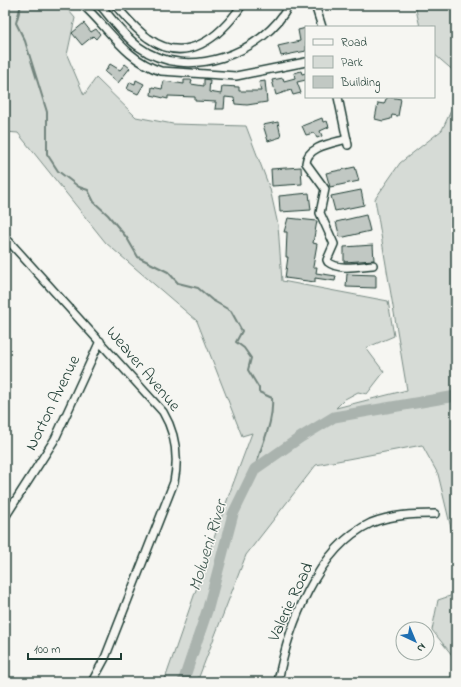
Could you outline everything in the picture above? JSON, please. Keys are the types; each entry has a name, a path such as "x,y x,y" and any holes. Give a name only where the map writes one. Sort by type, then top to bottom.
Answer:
{"street":[{"path":"83,5 133,58 151,68 161,71 236,76 305,62"},
{"path":"100,5 140,48 162,58 192,62 227,56 250,46 272,29 289,5"},
{"path":"115,5 148,38 165,46 184,48 200,45 220,33 242,5"},
{"path":"315,5 322,26"},
{"path":"338,98 348,142 313,151 308,155 306,163 325,189 320,213 334,244 327,260 328,262 335,266 373,266"},
{"name":"Weaver Avenue","path":"5,236 163,412 174,434 177,457 176,470 170,491 105,658 92,682"},
{"name":"Norton Avenue","path":"5,517 55,439 100,341"},
{"name":"Valerie Road","path":"278,682 285,652 296,620 316,578 335,550 351,536 372,523 395,516 435,514"}],"green space":[{"path":"5,5 64,5 75,18 67,55 84,95 96,78 136,117 173,124 246,126 270,189 278,225 282,281 388,301 394,336 366,348 384,372 367,394 358,392 345,399 336,408 407,390 375,199 400,163 442,130 456,100 456,549 438,474 422,445 316,465 246,555 197,682 164,682 252,433 242,436 197,321 106,243 18,133 5,132"},
{"path":"415,5 456,5 456,73 435,55 435,26 420,26"},
{"path":"456,594 456,660 435,634 434,621 438,600"}],"building":[{"path":"84,23 91,32 96,29 100,34 96,39 93,36 82,45 72,33"},
{"path":"305,28 305,51 281,56 278,46 300,41 298,30"},
{"path":"110,64 120,70 125,64 130,68 118,83 105,72"},
{"path":"301,71 302,74 305,73 305,80 297,82 301,93 293,95 291,90 276,95 272,80 283,78 284,81 295,78 294,73"},
{"path":"204,79 210,80 209,92 221,94 222,86 239,87 239,91 261,91 259,82 265,81 267,102 247,105 235,104 234,98 225,97 224,109 215,109 216,102 195,101 195,97 168,96 168,99 151,95 152,87 162,89 164,81 184,84 184,80 192,80 191,84 204,86"},
{"path":"136,80 144,84 138,94 127,89 130,82 135,84"},
{"path":"386,99 401,99 398,116 392,115 391,119 383,121 375,119 378,103 384,104"},
{"path":"322,118 323,122 327,121 329,127 320,131 322,136 317,138 314,133 306,135 302,126"},
{"path":"278,122 281,137 268,141 263,125"},
{"path":"301,167 302,184 272,186 271,169"},
{"path":"355,167 359,181 330,187 326,173"},
{"path":"361,190 364,205 335,211 331,196"},
{"path":"309,193 311,210 280,212 279,196"},
{"path":"366,215 370,231 340,238 336,222"},
{"path":"288,218 317,221 313,243 317,244 313,267 317,267 316,273 336,276 335,281 315,278 315,282 285,278 288,257 286,257 287,232 284,232"},
{"path":"373,245 374,260 344,262 344,247"},
{"path":"347,274 376,275 376,288 346,287"}],"waterway":[{"path":"21,5 16,23 25,41 47,112 47,154 58,171 79,187 88,190 94,202 108,215 127,238 138,257 168,272 178,283 198,288 212,300 231,311 242,331 236,342 244,348 251,358 248,370 259,388 259,392 272,398 271,417 255,469"},
{"name":"Molweni River","path":"183,682 208,608 233,514 255,469 301,437 334,417 456,396"}]}
